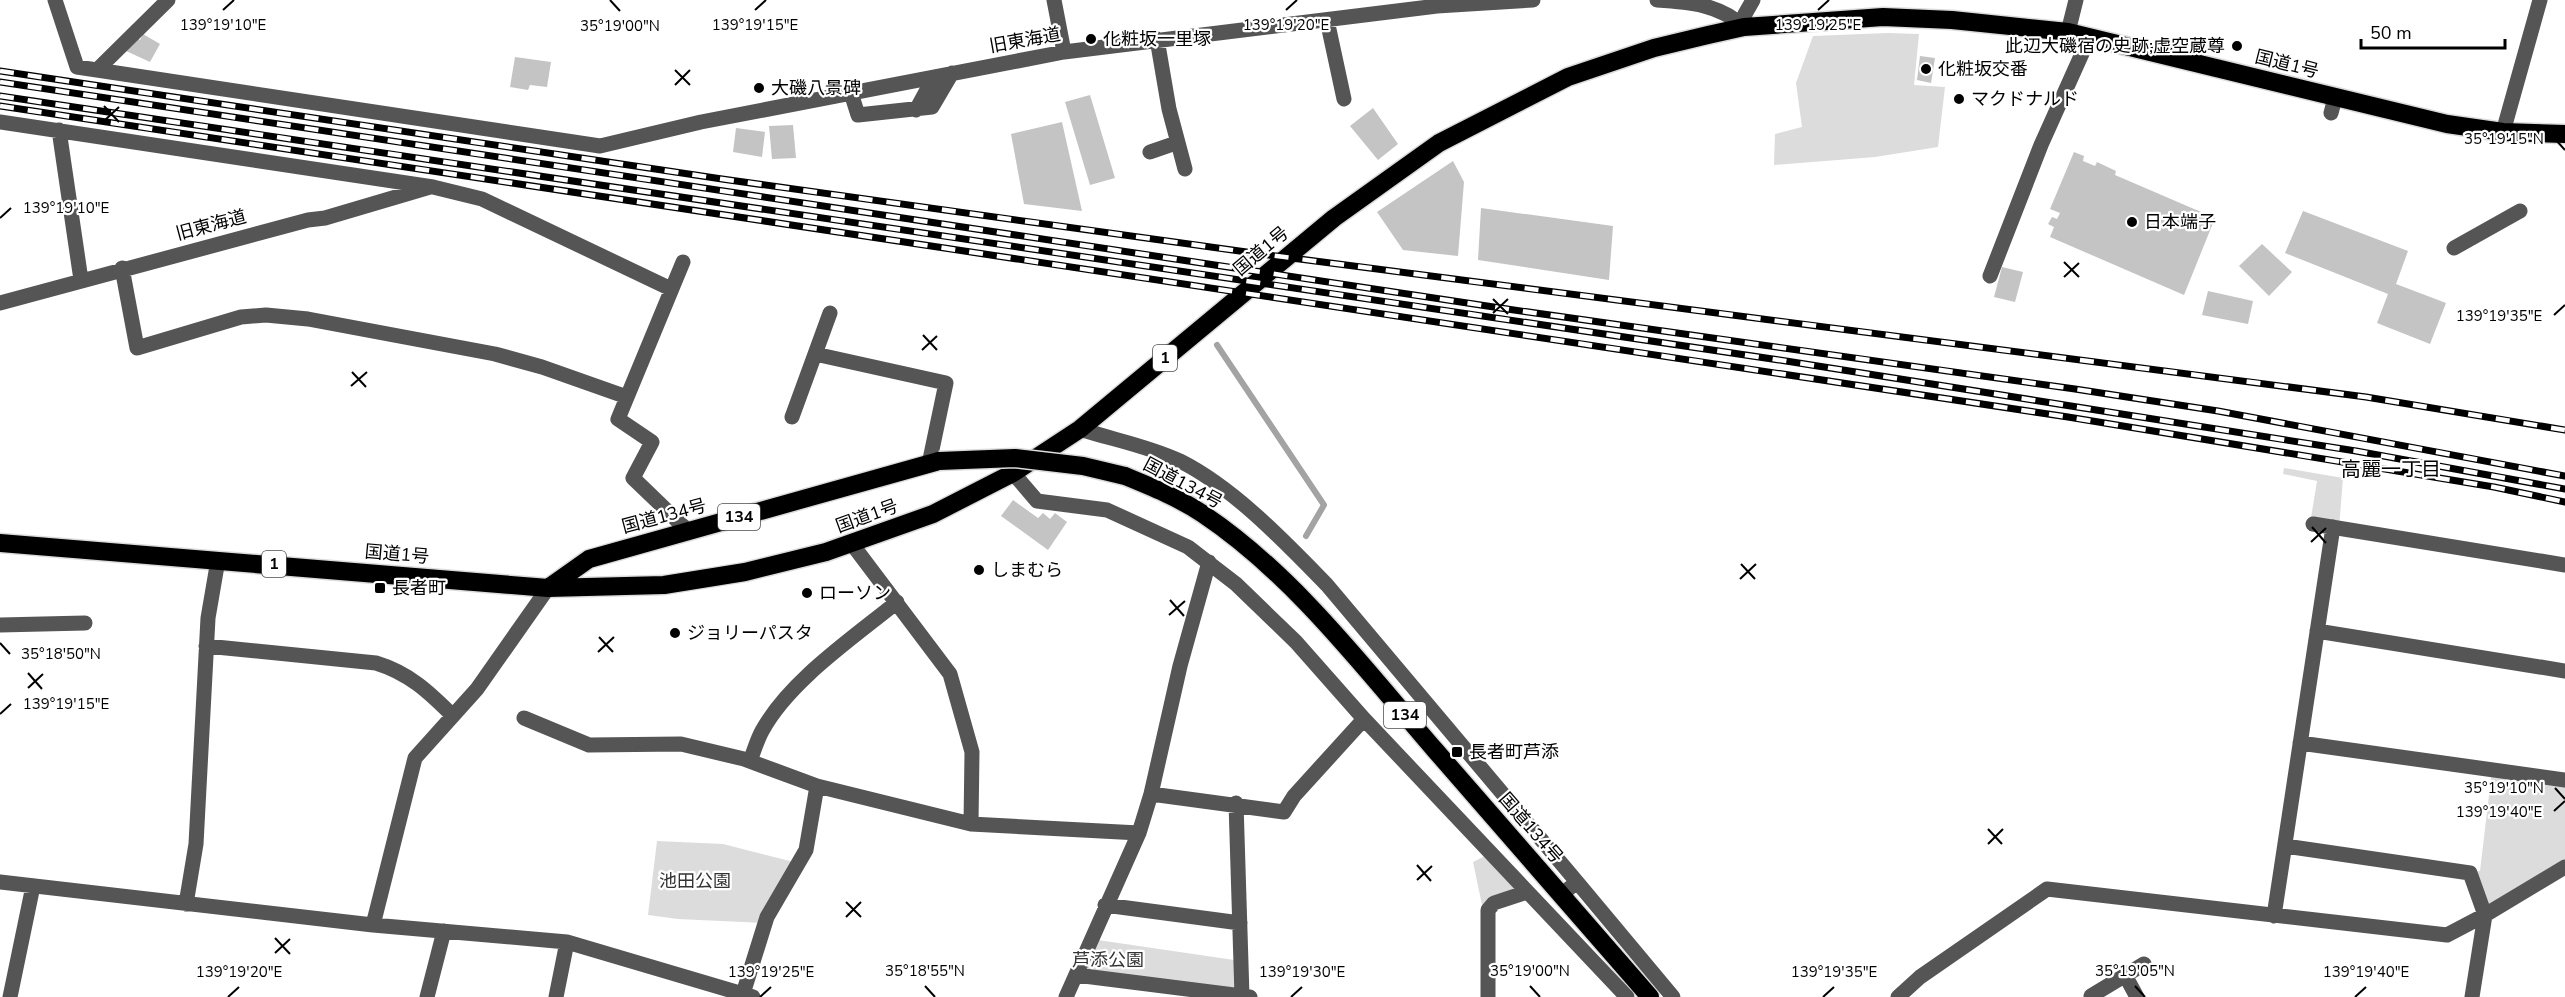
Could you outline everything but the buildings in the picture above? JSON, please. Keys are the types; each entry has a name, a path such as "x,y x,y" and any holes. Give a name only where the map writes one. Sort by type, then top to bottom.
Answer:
{"highway":[{"name":"国道1号","path":"0,543 548,588 664,585 745,572 852,544 933,514 1013,473 1080,429 1334,218 1439,143 1498,110 1577,73 1654,48 1743,27 1883,17 1952,20 2068,32 2333,105 2503,132 2565,135"},
{"name":"国道134号","path":"548,588 589,559 934,462 1015,458 1083,466 1125,476 1165,493 1202,513 1256,555 1283,580 1379,686 1650,997"}],"street":[{"path":"55,0 77,67 98,69 168,0"},
{"path":"1054,0 1064,52"},
{"name":"旧東海道","path":"98,69 600,146 701,122 1064,52 1437,6 1530,0"},
{"path":"1657,0 1717,8 1732,16 1743,27"},
{"path":"1743,27 1745,14 1752,0"},
{"path":"2068,32 2076,0"},
{"path":"2503,132 2540,0"},
{"path":"1327,20 1344,99"},
{"path":"1990,276 2041,145 2089,38"},
{"path":"1157,39 1176,143 1185,169"},
{"path":"851,93 858,115 916,110 932,106 952,73"},
{"path":"916,110 934,77"},
{"path":"0,122 433,187 482,200 671,289"},
{"path":"59,130 81,280"},
{"path":"1150,152 1176,143"},
{"name":"旧東海道","path":"0,303 122,268 308,220 325,218 433,187"},
{"path":"2454,248 2520,212"},
{"path":"683,262 618,419 652,442 633,478 688,531"},
{"path":"122,268 137,348 241,317 266,315 308,319 495,354 542,367 627,397"},
{"path":"792,417 830,313"},
{"path":"815,354 946,383 934,462"},
{"path":"1080,429 1132,442 1181,462 1219,486 1290,547 1327,585 1673,997"},
{"path":"1013,473 1038,501 1107,510 1188,548 1236,584 1296,642 1364,719 1627,997"},
{"path":"2313,524 2565,565"},
{"path":"2274,916 2333,527"},
{"path":"852,544 950,674 972,752 971,824"},
{"path":"186,904 196,844 206,646 218,560"},
{"path":"1066,997 1139,833 1151,794 1180,666 1209,562"},
{"path":"373,925 415,758 477,689 548,588"},
{"path":"750,761 762,732 778,707 841,648 897,602"},
{"path":"0,625 85,623"},
{"path":"2317,631 2565,671"},
{"path":"206,646 376,663 397,669 420,684 453,716"},
{"path":"524,718 589,745 681,744 750,761 817,786 971,824 1139,833"},
{"path":"1151,794 1236,803 1284,812 1294,796 1364,719"},
{"path":"2300,742 2565,780"},
{"path":"0,882 373,925 567,942 746,995 767,917 806,850 817,786"},
{"path":"1076,975 1246,997 1240,923 1236,803"},
{"path":"2284,846 2470,873 2485,915 2472,997"},
{"path":"1898,997 1920,978 2047,890 2447,935 2565,867"},
{"path":"1561,895 1577,882"},
{"path":"10,997 33,886"},
{"path":"1488,997 1488,910 1494,903 1527,892"},
{"path":"1105,905 1240,923"},
{"path":"427,997 444,931"},
{"path":"556,997 567,942"},
{"path":"2091,996 2144,964"},
{"path":"2125,975 2138,997"}],"green space":[{"path":"1919,34 1914,85 1945,87 1938,147 1875,157 1774,165 1775,134 1802,127 1796,83 1813,36"},
{"path":"2284,468 2343,478 2339,528 2310,524 2317,481 2283,474"},
{"path":"2492,770 2565,780 2565,867 2485,915 2470,873 2480,871"},
{"name":"池田公園","path":"657,841 723,844 798,863 765,923 678,919 648,915"},
{"path":"1491,853 1527,892 1482,905 1473,862"},
{"name":"芦添公園","path":"1091,939 1241,961 1242,996 1076,975"}],"waterway":[{"path":"1217,345 1324,505 1306,536"}],"railway":[{"path":"0,71 722,179 1261,254 2366,397 2565,430"},
{"path":"0,82 1507,309 2075,389 2218,411 2565,476"},
{"path":"0,96 1786,361 2356,451 2565,489"},
{"path":"0,106 2068,417 2494,487 2565,502"}],"place":[{"name":"化粧坂一里塚","path":"1091,39"},
{"name":"此辺大磯宿の史跡;虚空蔵尊","path":"2237,46"},
{"name":"化粧坂交番","path":"1926,69"},
{"name":"大磯八景碑","path":"759,88"},
{"name":"マクドナルド","path":"1959,99"},
{"name":"日本端子","path":"2132,222"},
{"name":"しまむら","path":"979,570"},
{"name":"長者町","path":"380,588"},
{"name":"ローソン","path":"807,593"},
{"name":"ジョリーパスタ","path":"675,633"},
{"name":"長者町芦添","path":"1457,752"}],"district":[{"name":"高麗一丁目","path":"2391,469"}]}
